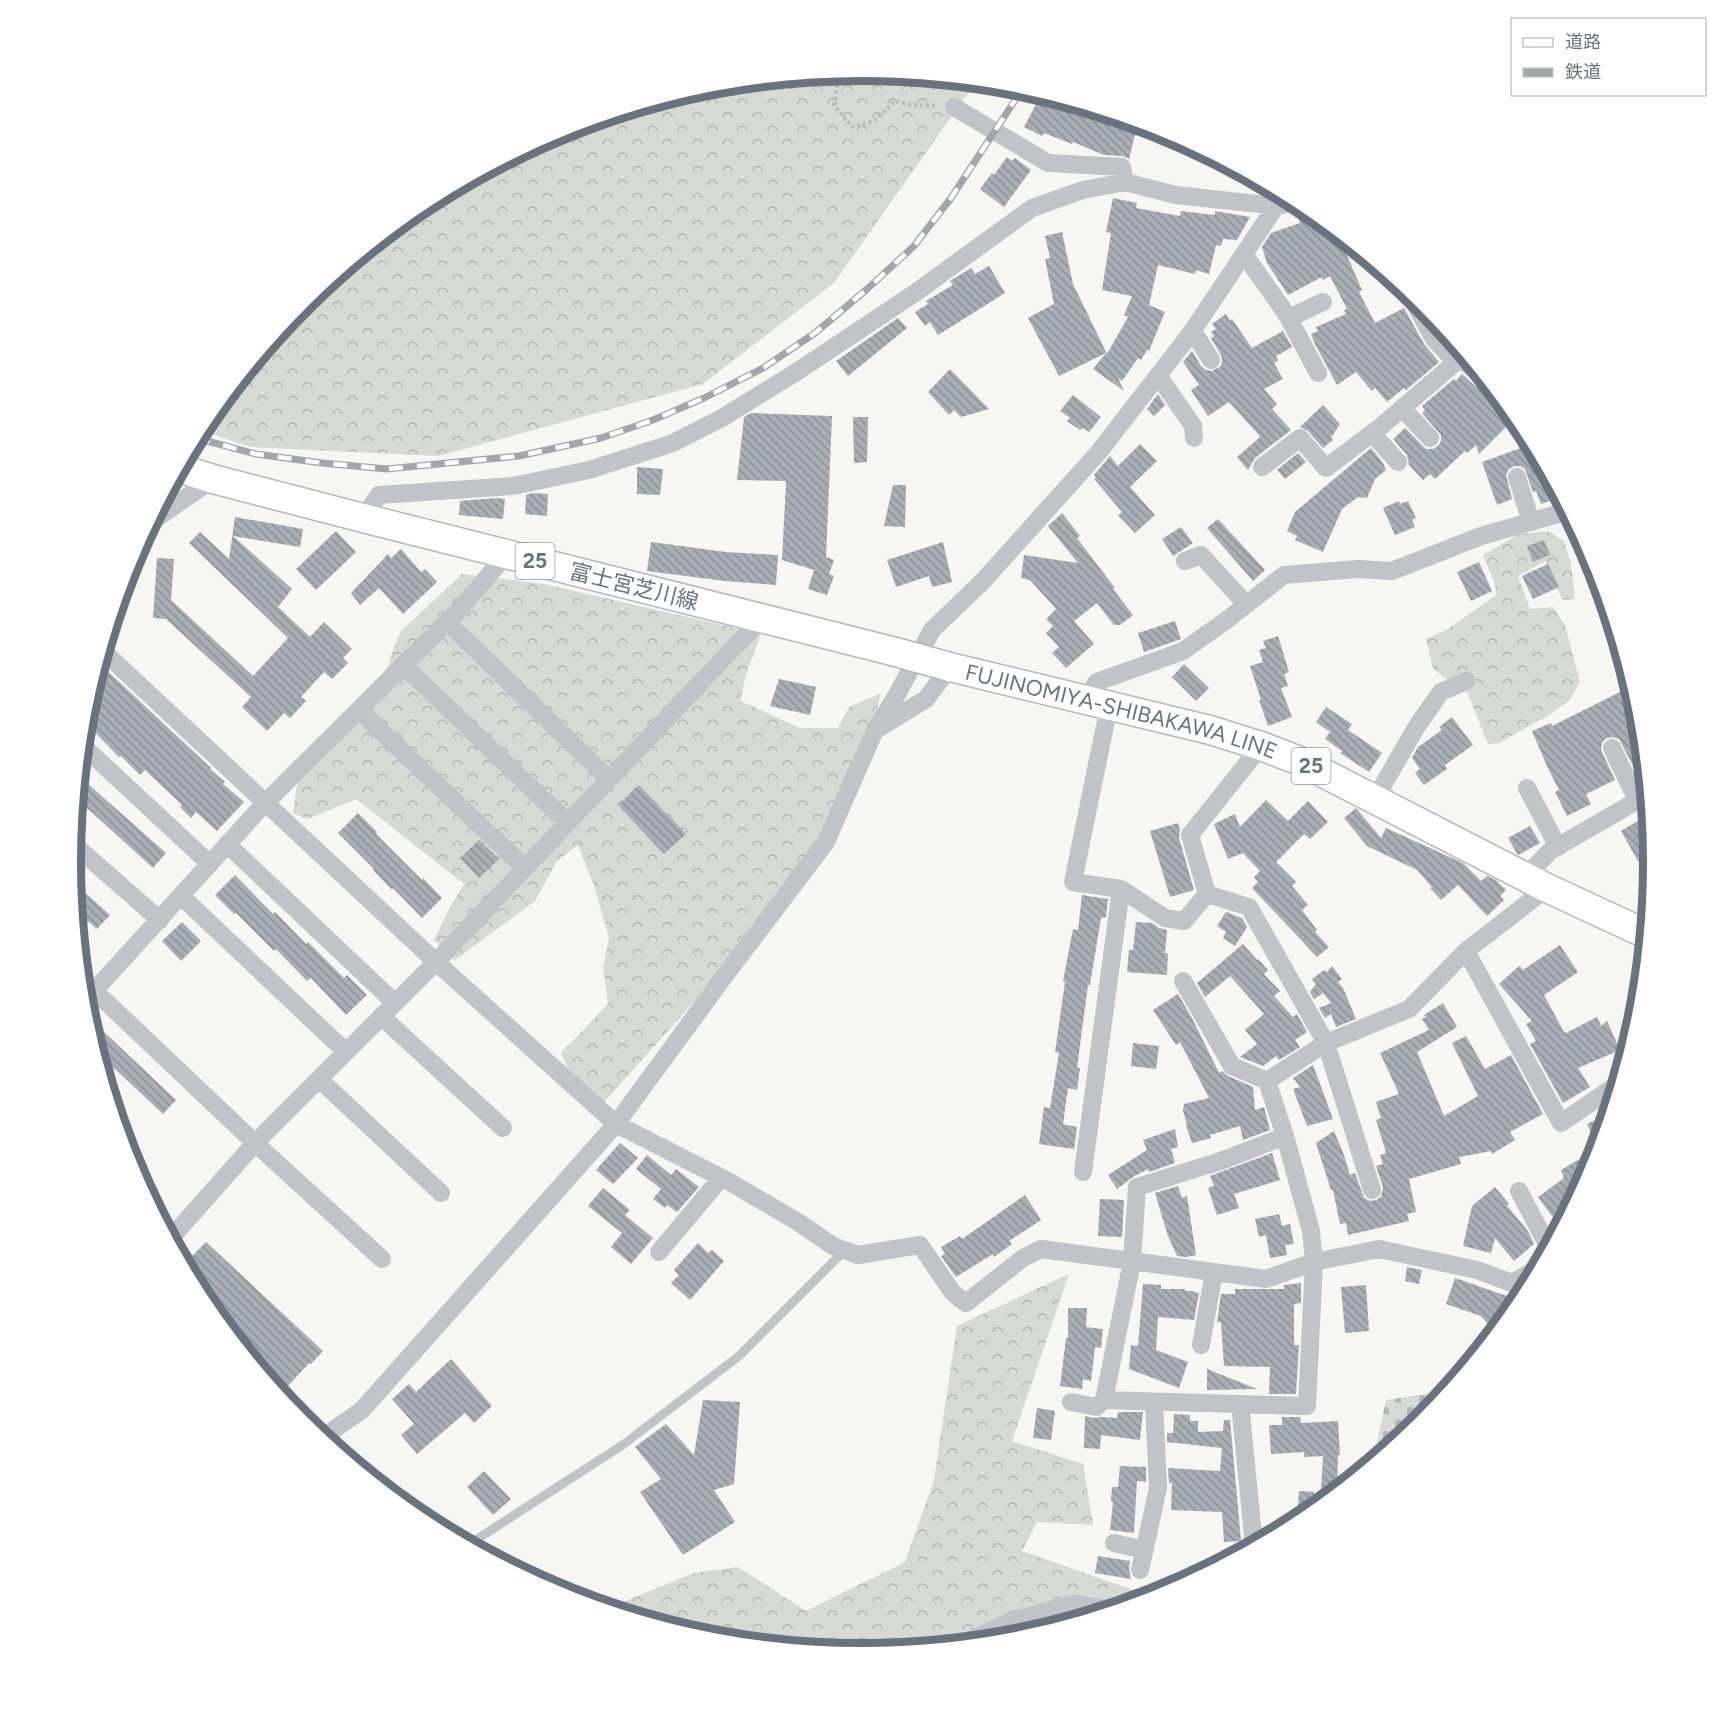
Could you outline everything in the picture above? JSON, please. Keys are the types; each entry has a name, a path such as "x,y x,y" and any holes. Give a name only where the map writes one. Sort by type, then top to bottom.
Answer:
{"main road":[{"name":"富士宮芝川線","path":"186,470 363,518 950,667"},
{"name":"FUJINOMIYA-SHIBAKAWA LINE","path":"950,667 1210,730 1299,760 1537,882 1639,931"}],"street":[{"path":"954,107 1048,163 1122,167 1125,182"},
{"path":"363,518 379,495 513,486 590,470 673,443 722,418 798,371 915,293 1032,208 1083,190 1125,182 1176,195 1276,206 1283,205"},
{"path":"330,1433 362,1410 616,1124 826,842 875,730 896,698 932,630 982,581 1098,453 1192,332 1276,206"},
{"path":"1244,254 1289,318 1318,373"},
{"path":"1289,318 1323,302"},
{"path":"1262,467 1299,438 1326,468 1372,433 1456,362 1434,339 1423,320"},
{"path":"1192,332 1211,360"},
{"path":"1158,375 1192,426 1194,438"},
{"path":"1402,408 1430,438"},
{"path":"1372,433 1398,462"},
{"path":"1517,477 1531,522"},
{"path":"164,513 213,479"},
{"path":"1081,700 1097,682 1183,651 1284,574 1358,569 1392,571 1481,536 1560,514"},
{"path":"92,987 160,920 265,803 447,622 507,554"},
{"path":"1185,561 1201,555 1246,604"},
{"path":"176,1233 255,1143 436,962 762,618"},
{"path":"447,622 609,778"},
{"path":"109,657 436,962 616,1124 721,1178 798,1222 834,1246 858,1255 920,1245 953,1293 966,1304 1023,1258 1041,1249 1266,1279 1314,1262 1379,1249 1476,1270 1512,1283 1523,1277"},
{"path":"404,665 568,823"},
{"path":"875,730 926,699 950,667"},
{"path":"1374,799 1417,726 1441,692 1466,681"},
{"path":"1109,706 1073,882 1121,889 1165,918 1184,921 1207,894"},
{"path":"358,710 525,868"},
{"path":"1207,894 1190,835 1261,746"},
{"path":"1612,748 1639,792"},
{"path":"89,752 210,864"},
{"path":"1527,788 1558,847"},
{"path":"1267,1081 1326,1043 1409,1009 1537,882 1550,851 1640,798"},
{"path":"227,844 395,1003"},
{"path":"81,851 160,920"},
{"path":"1083,1172 1121,889"},
{"path":"1207,894 1249,907 1326,1043 1372,1190"},
{"path":"181,896 346,1052"},
{"path":"1466,951 1561,1123 1608,1090"},
{"path":"1104,1400 1307,1406 1314,1262 1311,1231 1285,1136 1267,1081 1232,1066 1183,981"},
{"path":"93,997 382,1259"},
{"path":"381,1016 502,1128"},
{"path":"319,1079 441,1193"},
{"path":"1071,1402 1096,1407 1104,1400 1132,1262 1137,1187 1221,1161 1285,1136"},
{"path":"659,1252 721,1178"},
{"path":"1519,1191 1545,1240"},
{"path":"1202,1345 1214,1272"},
{"path":"1140,1570 1158,1488 1154,1402"},
{"path":"1240,1404 1253,1537"},
{"path":"1114,1543 1144,1550"},
{"path":"987,1632 1014,1620 1075,1604 1095,1607"}],"lane":[{"path":"1456,362 1468,370"},
{"path":"475,1540 624,1444 739,1356 845,1250"}],"path":[{"path":"838,82 834,105 852,127 874,121 895,101 911,105 954,107"}],"green space":[{"path":"862,81 971,89 834,283 703,384 438,456 250,447 210,433 242,387 275,347 347,275 387,242 428,213 517,162 563,140 611,122 710,96 760,88"},
{"path":"1548,531 1564,541 1571,563 1575,599 1562,600 1546,561 1518,576 1530,609 1553,607 1565,625 1580,682 1569,701 1549,715 1499,743 1488,744 1467,692 1433,669 1426,639 1448,629 1496,595 1495,584 1483,555 1519,534"},
{"path":"462,574 544,584 761,634 745,677 741,701 800,728 838,728 849,707 881,693 861,777 809,878 605,1101 576,1088 561,1053 608,1004 603,967 609,938 594,886 578,845 557,861 535,901 455,960 434,940 464,884 356,799 308,819 293,813 299,769 379,698 393,649 401,631"},
{"path":"1069,1274 1012,1441 1083,1464 1093,1525 1037,1522 1022,1551 1139,1592 1113,1602 1014,1628 964,1636 862,1643 760,1636 710,1628 618,1604 694,1573 738,1567 806,1611 905,1562 934,1480 957,1326"},
{"path":"1434,1393 1375,1450 1386,1400"}],"building":[{"path":"1037,102 1136,131 1129,159 1123,156 1104,155 1044,133 1042,136 1024,127"},
{"path":"1007,157 1012,161 1015,158 1031,170 1004,207 980,189"},
{"path":"1113,198 1137,203 1136,208 1180,216 1181,211 1215,215 1215,211 1250,217 1237,240 1223,239 1221,246 1216,245 1209,274 1196,270 1195,274 1158,265 1149,305 1165,312 1149,351 1147,350 1141,360 1138,358 1122,381 1118,378 1124,391 1093,369 1106,353 1059,376 1028,318 1054,304 1045,259 1050,258 1045,236 1062,232 1073,284 1107,354 1128,317 1124,315 1132,296 1102,290 1111,233 1106,232"},
{"path":"1302,217 1347,250 1345,251 1362,290 1359,292 1375,323 1404,308 1424,344 1439,362 1406,390 1404,388 1387,402 1375,388 1372,391 1356,372 1337,385 1315,344 1311,334 1318,331 1316,327 1346,314 1344,310 1347,309 1330,276 1323,280 1322,277 1288,295 1267,263 1262,247 1271,233 1300,223 1298,218"},
{"path":"989,266 1005,293 938,335 930,322 925,326 915,312 928,304 926,301 953,285 950,281 971,268 975,274"},
{"path":"1226,314 1252,348 1283,331 1292,347 1276,356 1278,361 1274,363 1283,379 1264,389 1277,404 1272,409 1291,430 1255,458 1248,470 1237,457 1260,437 1259,435 1229,402 1208,416 1191,390 1199,385 1183,362 1192,351 1206,370 1212,371 1221,366 1221,355 1211,338 1214,336 1211,332 1216,329 1212,324"},
{"path":"898,318 907,328 848,376 836,361"},
{"path":"950,369 989,409 961,417 954,410 949,415 928,392"},
{"path":"1462,374 1484,394 1486,392 1509,424 1479,454 1476,445 1467,453 1465,451 1435,479 1430,474 1423,480 1409,465 1407,455 1393,439 1405,428 1426,449 1438,446 1441,435 1422,413 1425,410 1422,406 1454,379 1456,381"},
{"path":"1158,394 1165,405 1154,416 1147,409"},
{"path":"1073,395 1101,417 1089,432 1083,428 1080,430 1067,421 1070,418 1060,411"},
{"path":"1323,405 1340,424 1331,438 1333,440 1323,448 1308,431 1300,427"},
{"path":"751,413 832,416 826,557 834,560 829,574 834,576 827,595 808,589 814,570 782,560 786,481 737,480 744,417"},
{"path":"853,417 868,417 867,462 854,463"},
{"path":"1140,444 1157,461 1130,487 1155,515 1135,533 1118,515 1122,512 1094,479 1096,478 1094,475 1110,456 1118,466"},
{"path":"1523,447 1553,500 1541,504 1536,491 1533,492 1525,469 1514,466 1506,475 1512,499 1497,505 1482,462"},
{"path":"1371,448 1386,470 1375,479 1367,498 1358,497 1342,509 1323,552 1295,540 1297,536 1287,531 1295,512"},
{"path":"1298,453 1306,462 1285,479 1277,470"},
{"path":"637,467 663,469 660,495 637,494"},
{"path":"893,485 906,485 905,527 884,526"},
{"path":"548,494 547,516 525,514 526,495"},
{"path":"505,499 503,519 459,515 460,501"},
{"path":"1399,501 1400,504 1408,501 1416,518 1412,520 1415,527 1395,535 1383,508"},
{"path":"1062,513 1080,536 1077,538 1133,615 1120,625 1114,625 1097,603 1074,621 1094,644 1066,668 1052,653 1059,647 1046,633 1053,626 1046,619 1056,609 1030,580 1021,578 1024,555 1078,563 1048,526"},
{"path":"235,517 303,529 300,547 233,536 292,589 278,607 310,637 324,622 352,649 343,658 348,663 332,679 324,672 301,697 306,701 290,718 284,713 267,731 242,707 251,697 166,619 153,618 157,558 174,559 171,600 253,676 288,638 189,543 200,532 229,559"},
{"path":"1218,519 1265,570 1253,581 1207,528"},
{"path":"1181,527 1193,543 1173,556 1162,539"},
{"path":"336,531 356,552 316,590 296,569"},
{"path":"1544,540 1550,555 1533,562 1527,546"},
{"path":"651,542 726,552 778,555 776,585 647,571"},
{"path":"943,542 952,582 932,587 929,576 896,587 887,560"},
{"path":"401,549 421,572 425,569 437,582 403,614 379,588 360,605 351,593 388,554 391,558"},
{"path":"1479,562 1492,591 1471,601 1457,572"},
{"path":"1548,564 1559,587 1533,599 1522,576"},
{"path":"1175,621 1181,639 1144,652 1138,633"},
{"path":"1278,636 1289,672 1284,674 1288,686 1281,688 1292,717 1268,726 1250,666 1263,662 1259,650 1266,648 1263,641"},
{"path":"1184,664 1209,688 1196,701 1172,677"},
{"path":"106,669 244,802 217,831 196,812 191,818 180,807 182,805 145,770 140,775 121,756 119,757 93,730"},
{"path":"779,679 816,687 810,715 770,706"},
{"path":"1623,690 1637,769 1635,770 1619,739 1607,738 1601,747 1615,780 1586,794 1591,804 1567,816 1555,792 1559,790 1532,731 1551,723 1552,726"},
{"path":"1326,707 1352,724 1348,730 1382,753 1369,772 1340,753 1342,751 1325,739 1330,732 1316,722"},
{"path":"1452,717 1473,745 1445,765 1447,769 1424,785 1415,773 1420,769 1412,758 1418,747 1442,730 1439,727"},
{"path":"86,782 166,853 153,868 84,805"},
{"path":"639,785 686,834 664,854 618,805"},
{"path":"1266,800 1288,821 1308,801 1328,822 1310,839 1304,834 1276,862 1296,882 1292,886 1308,905 1302,910 1317,930 1315,932 1329,947 1317,957 1252,888 1258,882 1254,877 1260,871 1243,853 1228,859 1214,824 1235,814 1240,827"},
{"path":"1356,808 1381,838 1386,828 1463,863 1481,881 1487,876 1496,880 1506,890 1500,896 1504,900 1487,916 1458,885 1441,900 1417,870 1367,846 1344,818"},
{"path":"358,813 377,832 376,834 442,898 422,918 338,833"},
{"path":"1641,819 1643,869 1621,831"},
{"path":"1178,823 1179,838 1194,890 1170,897 1150,831"},
{"path":"1530,826 1540,843 1518,855 1508,838"},
{"path":"479,840 499,859 479,878 460,858"},
{"path":"235,875 306,944 308,942 344,978 347,975 367,995 346,1015 311,978 307,981 276,949 274,951 215,895"},
{"path":"82,890 110,915 97,929 83,917"},
{"path":"1082,895 1108,899 1106,917 1101,918 1090,985 1088,985 1077,1068 1080,1068 1077,1090 1068,1088 1063,1124 1077,1127 1074,1149 1039,1144 1044,1107 1050,1108 1059,1053 1055,1052 1065,982 1063,981 1073,929 1078,930"},
{"path":"1226,912 1242,918 1247,927 1235,946 1223,938 1226,932 1217,926"},
{"path":"182,922 201,941 181,961 162,941"},
{"path":"1136,922 1152,923 1167,930 1165,953 1168,953 1167,975 1127,972 1129,950 1133,950"},
{"path":"1243,944 1268,970 1264,974 1280,991 1274,996 1293,1017 1297,1014 1307,1032 1295,1040 1300,1047 1279,1060 1276,1056 1263,1066 1240,1057 1257,1044 1245,1030 1264,1014 1230,976 1205,997 1197,983"},
{"path":"1560,945 1578,972 1544,995 1564,1032 1597,1017 1601,1026 1607,1021 1620,1049 1578,1068 1590,1087 1563,1103 1530,1044 1536,1041 1526,1024 1532,1021 1499,984 1519,966 1523,970"},
{"path":"1332,966 1342,979 1338,982 1343,988 1356,1019 1336,1027 1331,1014 1325,1018 1319,1008 1331,1003 1323,993 1314,999 1310,992 1316,984 1312,979 1324,970 1327,972"},
{"path":"1178,994 1219,1073 1222,1071 1253,1087 1255,1110 1264,1107 1270,1130 1243,1140 1240,1126 1192,1143 1186,1126 1184,1104 1209,1098 1180,1042 1176,1045 1153,1010"},
{"path":"1443,1003 1457,1027 1417,1052 1444,1116 1478,1096 1452,1043 1466,1036 1485,1069 1511,1055 1543,1114 1510,1132 1515,1140 1492,1154 1491,1151 1459,1157 1461,1164 1409,1179 1416,1212 1407,1214 1409,1221 1348,1235 1346,1223 1340,1224 1333,1190 1331,1190 1316,1143 1334,1131 1350,1175 1355,1173 1364,1198 1370,1201 1381,1197 1383,1187 1376,1166 1383,1164 1380,1155 1386,1153 1376,1120 1381,1118 1376,1102 1399,1094 1380,1053 1429,1030 1422,1019 1426,1017 1424,1015"},
{"path":"99,1027 176,1100 163,1114 107,1062"},
{"path":"1133,1043 1159,1046 1156,1069 1131,1066"},
{"path":"1313,1065 1333,1119 1307,1126 1293,1089 1300,1087 1293,1078"},
{"path":"1600,1118 1593,1137 1587,1124"},
{"path":"1175,1129 1178,1147 1171,1149 1175,1163 1149,1172 1148,1169 1117,1189 1108,1175 1147,1150 1143,1140"},
{"path":"620,1143 638,1158 613,1184 596,1170"},
{"path":"1272,1153 1280,1180 1234,1194 1239,1208 1217,1215 1208,1188 1214,1186 1210,1176"},
{"path":"647,1155 671,1175 676,1169 699,1187 677,1212 667,1205 665,1208 653,1199 661,1189 636,1169"},
{"path":"1586,1155 1555,1220 1538,1197 1564,1178 1561,1170"},
{"path":"1178,1186 1182,1198 1187,1196 1196,1255 1186,1257 1177,1256 1168,1236 1155,1193"},
{"path":"1495,1187 1509,1204 1507,1206 1528,1231 1534,1244 1514,1261 1495,1238 1491,1253 1463,1246 1472,1206"},
{"path":"603,1188 630,1210 625,1215 653,1238 631,1264 611,1247 622,1233 588,1206"},
{"path":"1025,1195 1041,1220 1009,1241 1012,1244 994,1257 993,1254 956,1277 941,1256 945,1254 941,1247 960,1236 962,1239"},
{"path":"1100,1199 1124,1200 1122,1237 1098,1236"},
{"path":"1279,1214 1282,1226 1290,1224 1294,1244 1285,1245 1287,1255 1270,1258 1266,1235 1259,1237 1255,1219"},
{"path":"206,1242 323,1351 288,1386 265,1365 242,1337 190,1258"},
{"path":"698,1243 708,1253 712,1250 724,1261 690,1300 671,1283 679,1275 674,1270"},
{"path":"1407,1267 1422,1270 1419,1284 1405,1281"},
{"path":"1455,1278 1507,1296 1503,1307 1490,1326 1481,1316 1446,1304"},
{"path":"1301,1283 1301,1303 1294,1304 1294,1345 1299,1345 1296,1394 1269,1394 1270,1367 1224,1366 1221,1322 1217,1322 1221,1294 1235,1294 1235,1289 1284,1289 1284,1285"},
{"path":"1143,1284 1161,1285 1161,1289 1185,1289 1185,1291 1199,1293 1194,1320 1158,1317 1156,1350 1188,1362 1179,1388 1129,1369 1131,1345 1138,1346"},
{"path":"1366,1285 1369,1331 1345,1333 1341,1287"},
{"path":"1068,1308 1087,1308 1086,1327 1103,1329 1101,1348 1095,1347 1091,1381 1083,1379 1082,1389 1060,1386 1066,1338 1068,1338"},
{"path":"451,1359 492,1406 474,1423 465,1413 417,1454 401,1435 414,1424 392,1399 409,1384 416,1392"},
{"path":"1207,1369 1257,1389 1207,1390"},
{"path":"703,1400 740,1402 734,1484 714,1490 735,1522 683,1555 640,1492 661,1479 635,1447 666,1424 694,1455"},
{"path":"1037,1408 1055,1411 1051,1440 1033,1438"},
{"path":"1118,1412 1143,1412 1140,1440 1101,1435 1100,1449 1084,1448 1085,1416 1117,1418"},
{"path":"1174,1414 1190,1415 1190,1421 1198,1421 1198,1432 1223,1431 1224,1420 1230,1420 1241,1541 1224,1542 1222,1512 1171,1510 1172,1483 1169,1483 1168,1468 1220,1471 1222,1448 1167,1442 1167,1433 1173,1433"},
{"path":"1282,1417 1300,1417 1301,1423 1338,1421 1340,1455 1338,1455 1337,1482 1325,1490 1321,1490 1323,1456 1304,1457 1304,1452 1271,1454 1269,1425 1282,1425"},
{"path":"1120,1466 1146,1467 1146,1482 1137,1481 1134,1533 1110,1530 1112,1487 1118,1487"},
{"path":"484,1471 511,1499 493,1515 467,1487"},
{"path":"1299,1491 1314,1492 1314,1499 1298,1510"},
{"path":"1098,1556 1130,1561 1131,1579 1095,1573"}],"railway":[{"path":"205,440 256,454 387,469 519,456 601,438 653,420 704,398 763,368 815,333 866,290 914,246 951,198 1017,97"}]}
